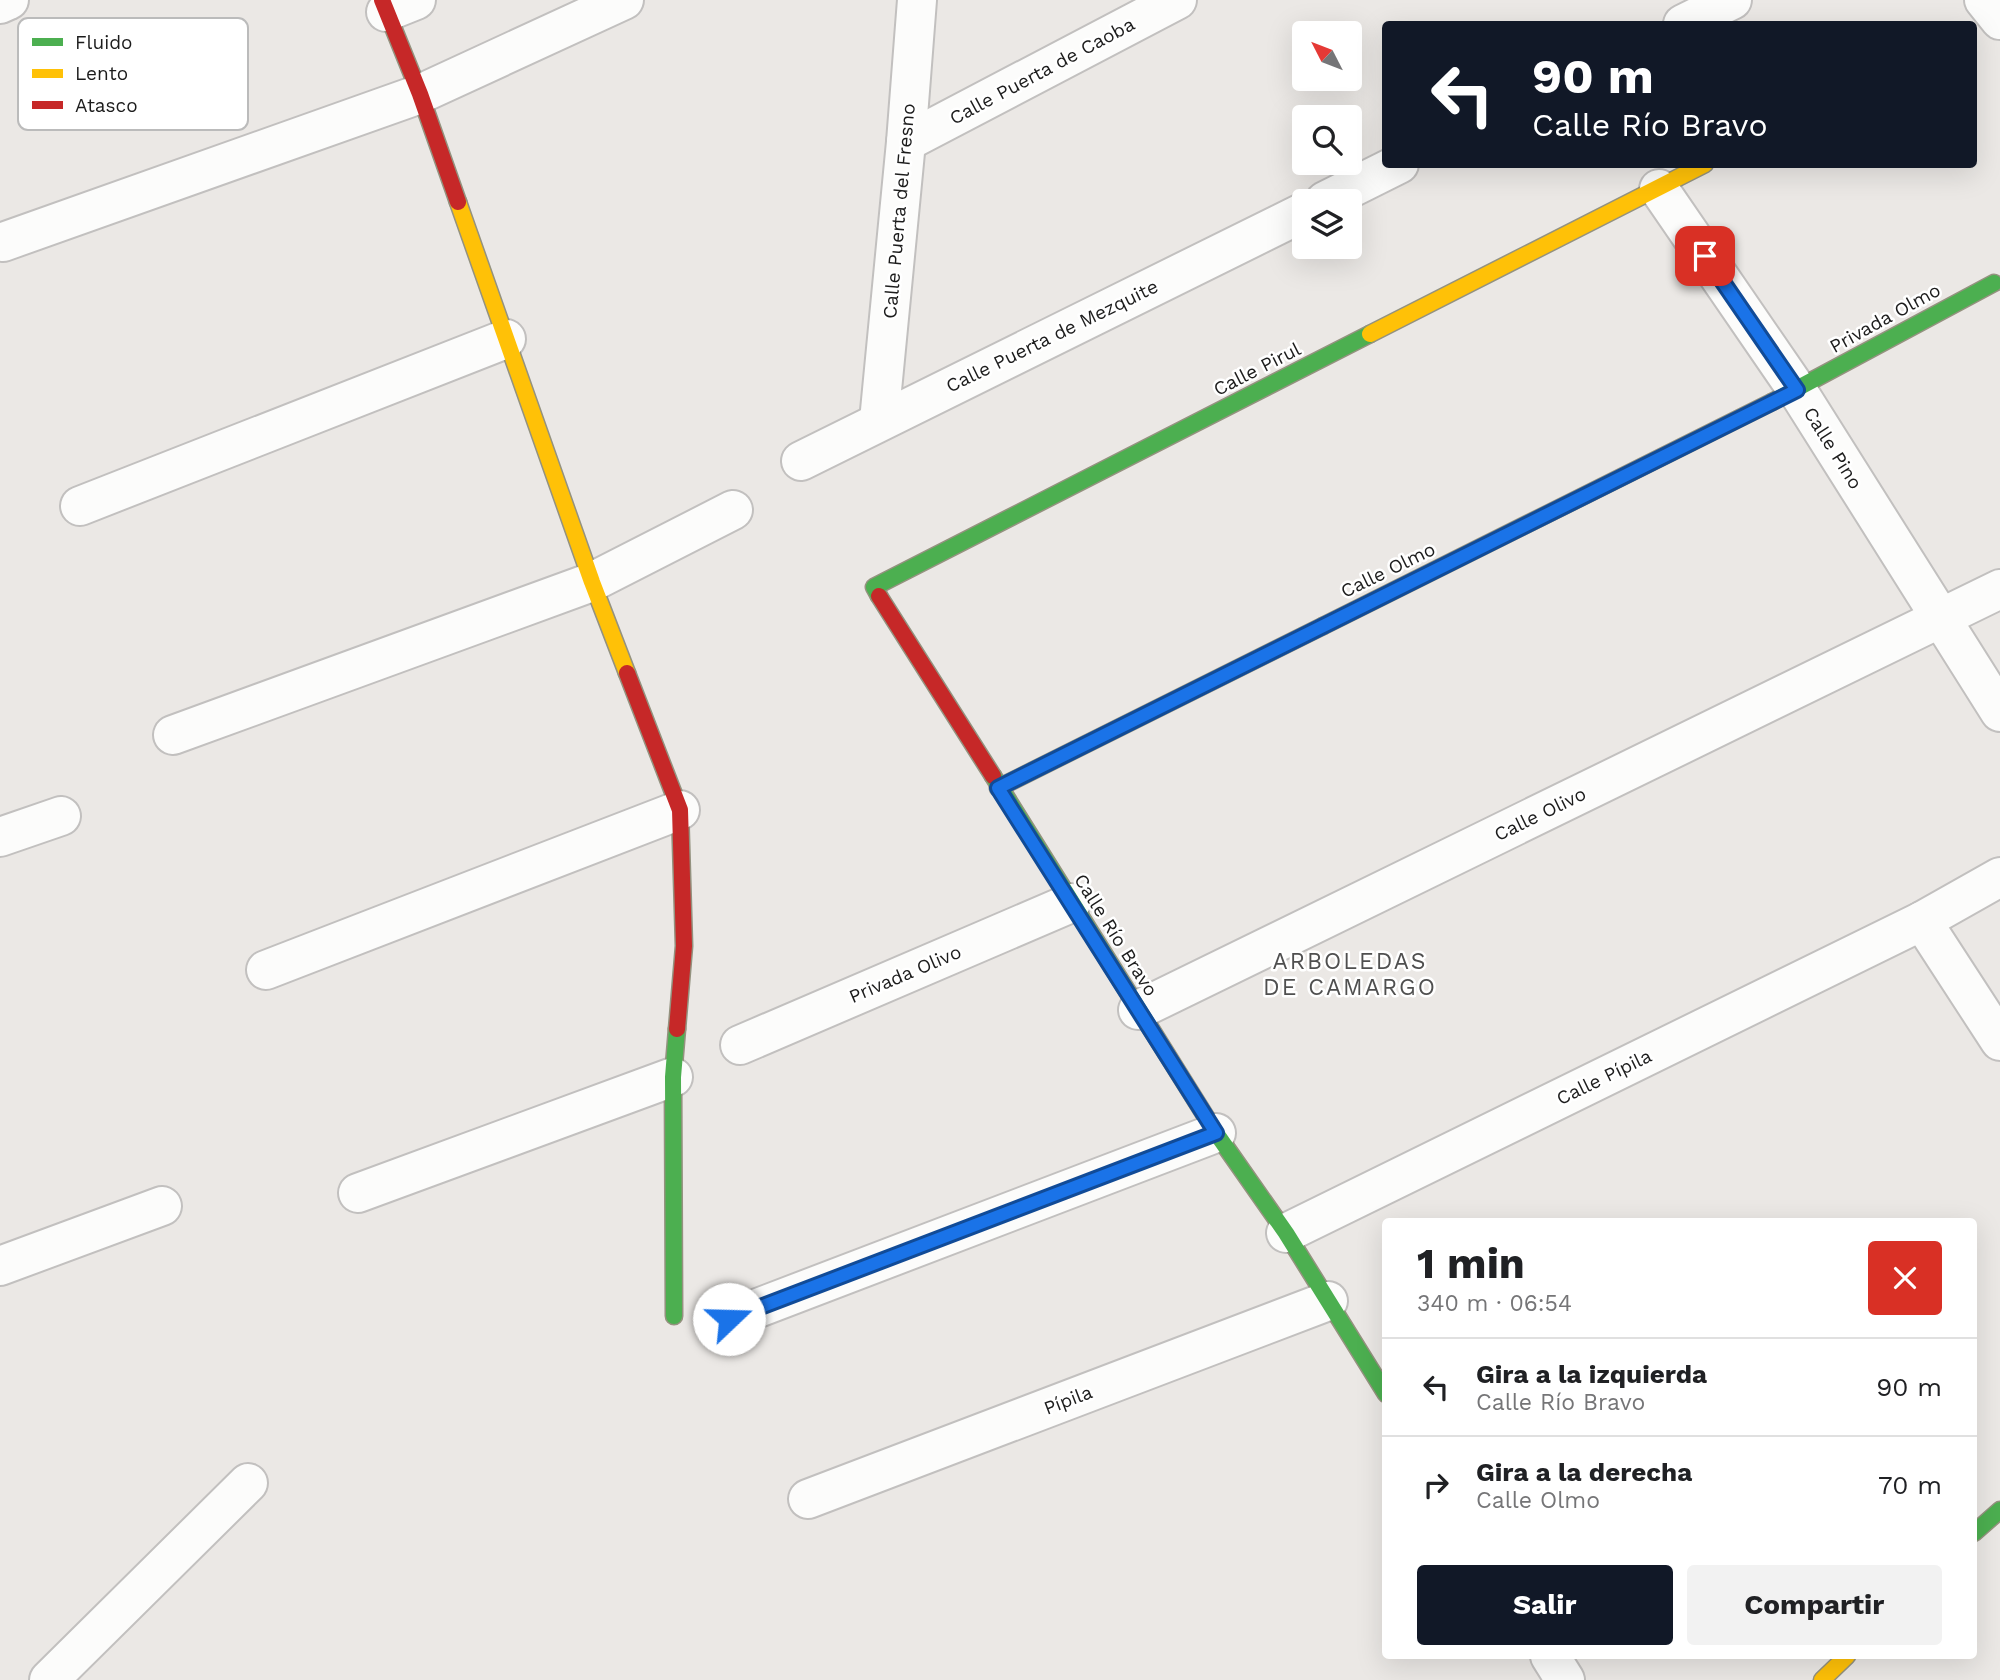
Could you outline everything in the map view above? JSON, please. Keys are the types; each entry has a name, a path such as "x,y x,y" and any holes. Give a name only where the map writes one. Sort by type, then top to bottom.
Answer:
{"street":[{"path":"0,4 9,0"},
{"path":"3,242 420,94 624,0"},
{"name":"Calle Puerta del Fresno","path":"879,421 917,0"},
{"name":"Calle Puerta de Caoba","path":"906,142 1177,0"},
{"path":"1689,21 1732,0"},
{"path":"1984,0 2000,20"},
{"path":"395,4 420,94 506,339 592,582 680,810 684,946 673,1077 674,1316"},
{"path":"1349,189 1391,168"},
{"name":"Calle Pirul","path":"874,587 1698,168"},
{"name":"Calle Pino","path":"1659,189 1797,390 2000,712"},
{"name":"Calle Puerta de Mezquite","path":"801,461 1292,218"},
{"name":"Privada Olmo","path":"1797,390 1994,283"},
{"path":"80,506 506,339"},
{"name":"Calle Olmo","path":"998,788 1797,390"},
{"path":"173,735 592,582 733,510"},
{"name":"Calle Río Bravo","path":"874,587 1070,903 1216,1133 1286,1233 1382,1388"},
{"path":"1941,618 2000,589"},
{"name":"Calle Olivo","path":"1138,1010 1941,618"},
{"path":"266,970 680,810"},
{"path":"0,837 61,816"},
{"name":"Calle Pípila","path":"1286,1233 1922,921 2000,877"},
{"name":"Privada Olivo","path":"740,1045 1070,903"},
{"path":"1922,921 2000,1041"},
{"path":"358,1193 673,1077"},
{"path":"729,1319 1216,1133"},
{"path":"0,1266 162,1206"},
{"name":"Pípila","path":"808,1499 1328,1301"},
{"path":"49,1680 248,1483"},
{"path":"1977,1530 2000,1510"},
{"path":"1552,1659 1565,1680"},
{"path":"1822,1680 1844,1659"}],"traffic: fast":[{"path":"1772,402 1994,283"},
{"path":"879,596 874,587 1370,334"},
{"path":"998,788 1323,626"},
{"path":"993,776 1216,1133 1286,1233 1382,1388"},
{"path":"674,1316 673,1077 677,1029"},
{"path":"1977,1530 2000,1510"}],"traffic: slow":[{"path":"1370,334 1697,168"},
{"path":"458,202 592,582 627,673"},
{"path":"1323,626 1772,402"},
{"path":"1822,1680 1844,1659"}],"traffic: jam":[{"path":"382,0 420,94 458,202"},
{"path":"879,596 993,776"},
{"path":"627,673 680,810 684,946 677,1029"}],"district":[{"name":"ARBOLEDAS DE CAMARGO","path":"1350,974"}],"route":[{"path":"729,1319 1216,1133 998,788 1797,390 1705,256"}]}
